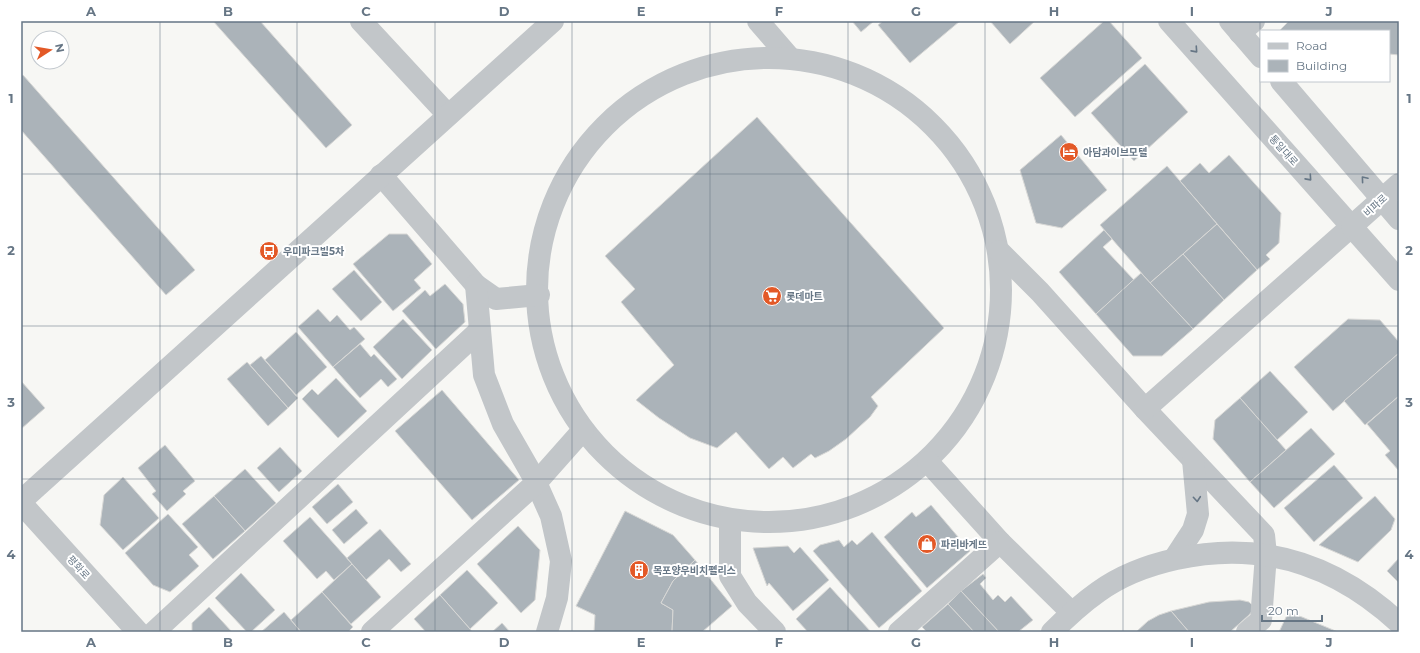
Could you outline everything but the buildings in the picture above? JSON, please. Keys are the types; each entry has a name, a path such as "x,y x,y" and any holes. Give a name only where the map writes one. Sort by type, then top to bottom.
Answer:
{"street":[{"path":"361,21 448,115"},
{"path":"21,502 553,21"},
{"path":"758,21 790,58"},
{"name":"통일대로","path":"1169,21 1399,280"},
{"path":"1242,25 1260,55"},
{"path":"767,56 790,58 848,70 900,98 919,112 959,156 982,198 999,251 1001,302 991,360 966,413 928,462 887,491 837,513 784,523 730,520 674,503 624,472 583,430 563,398 548,362 539,325 539,295 548,216 581,152 632,101 696,68 767,56"},
{"path":"1282,82 1399,219"},
{"path":"381,175 476,285 496,299 539,295"},
{"name":"비파로","path":"1145,409 1399,184"},
{"path":"999,251 1040,292 1145,409 1264,535 1266,555 1261,620 1247,632"},
{"path":"476,285 484,375 486,382 503,424 536,483 551,516 561,561 557,598 547,632"},
{"path":"154,632 480,330"},
{"path":"372,632 536,483 583,430"},
{"path":"1174,559 1193,530 1198,514 1194,460"},
{"path":"928,462 1000,542 1071,612"},
{"name":"평화로","path":"21,502 138,632"},
{"path":"730,520 730,576 747,603 775,632"},
{"path":"900,632 1000,542"},
{"path":"1052,632 1071,612 1099,591 1130,574 1162,562 1196,554 1231,552 1266,555 1292,560 1317,568 1352,586 1384,608 1399,622"},
{"path":"1394,632 1399,628"}],"place":[{"name":"아담과이브모텔","path":"1069,152"},
{"name":"우미파크빌5차","path":"269,251"},
{"name":"롯데마트","path":"772,296"},
{"name":"파리바게뜨","path":"927,544"},
{"name":"목포양우비치펠리스","path":"639,570"}]}
